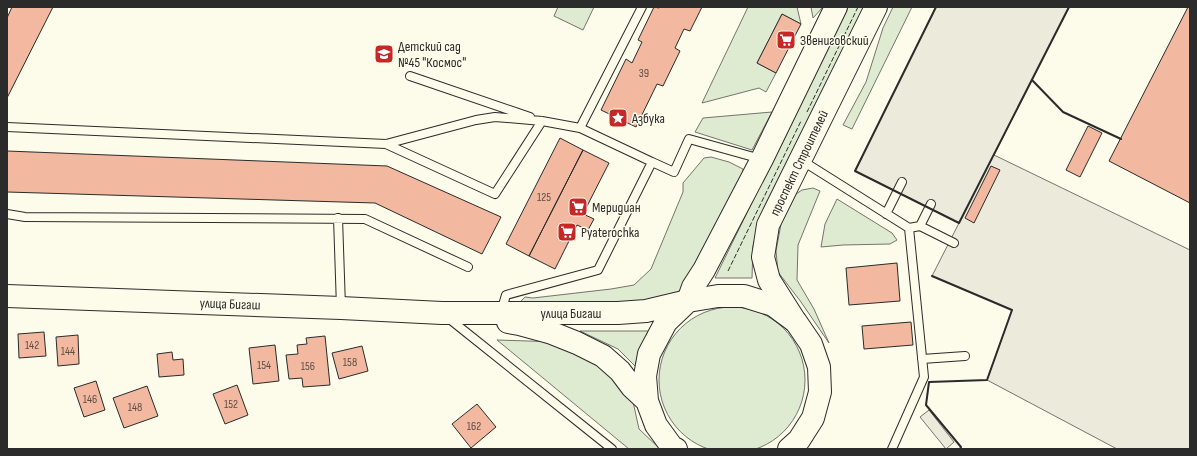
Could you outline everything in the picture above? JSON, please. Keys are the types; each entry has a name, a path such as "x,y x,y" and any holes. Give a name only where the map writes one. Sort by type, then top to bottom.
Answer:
{"main road":[{"path":"676,449 656,426 647,402 645,376 649,354 666,322 688,301 693,287 704,270 762,159 836,7"},
{"name":"проспект Строителей","path":"813,418 820,392 819,368 811,344 769,280 764,257 768,225 876,7"},
{"name":"улица Бигаш","path":"7,296 448,313 618,313 646,311 688,301 718,296 744,296 773,305 796,322"},
{"name":"улица Бигаш","path":"448,313 519,324 577,342 603,356 620,371 632,387 647,402"},
{"path":"788,449 799,440 813,418"},
{"path":"795,449 813,418"}],"lane":[{"path":"580,128 642,7"},
{"path":"410,76 542,121"},
{"path":"7,127 386,144 476,120 494,117 542,121 580,128 674,172 689,139 762,159"},
{"path":"386,144 495,194 542,121"},
{"path":"801,160 909,228 920,226 954,243"},
{"path":"501,313 506,295 598,270 652,162"},
{"path":"886,214 902,182"},
{"path":"920,226 931,204"},
{"path":"7,214 25,217 365,219 468,267"},
{"path":"338,218 341,308"},
{"path":"892,449 924,377 909,228"},
{"path":"448,313 612,449"},
{"path":"922,360 965,356"}],"green space":[{"path":"558,7 594,7 583,30 554,16"},
{"path":"748,7 797,7 801,24 782,14 757,63 776,73 766,92 759,88 702,103"},
{"path":"811,7 823,7 813,18"},
{"path":"848,7 864,7 760,221 753,246 752,278 715,278"},
{"path":"893,7 912,7 852,129 843,125 866,82 883,28"},
{"path":"772,112 752,150 695,132 703,118"},
{"path":"711,157 729,162 743,169 743,178 688,282 676,296 644,305 520,302 525,297 533,298 634,285 651,269 683,192 683,183 704,158"},
{"path":"813,188 820,191 798,245 797,280 814,309 829,343 778,272 776,251 781,224 796,194 802,190"},
{"path":"837,199 892,233 897,240 890,244 821,247 825,224"},
{"path":"725,307 739,307 753,310 773,319 784,328 793,339 802,359 805,380 802,401 793,421 784,432 773,441 753,450 739,453 725,453 711,450 691,441 680,432 671,421 662,401 659,387 659,373 662,359 671,339 680,328 691,319 711,310"},
{"path":"580,331 650,331 640,348 635,366 618,349"},
{"path":"497,340 559,342 589,356 632,397 639,429 660,449 629,449"}],"shaded area":[{"path":"936,7 1069,7 994,155 1190,250 1190,449 1117,449 987,380 1012,310 932,276 959,223 855,171"},
{"path":"929,410 954,442 946,449 920,417"}],"building":[{"path":"12,7 53,7 7,98 7,18"},
{"path":"654,7 702,7 690,31 684,29 675,48 680,51 663,86 657,84 636,127 601,110 626,59 632,63 642,42 638,40"},
{"path":"1188,7 1190,7 1190,203 1109,161"},
{"path":"782,14 801,24 776,73 757,63"},
{"path":"1088,126 1102,133 1080,177 1066,170"},
{"path":"560,138 583,150 529,256 506,244"},
{"path":"583,150 609,163 583,214 594,219 588,230 577,225 555,269 529,256"},
{"path":"7,151 387,166 501,217 482,254 375,203 7,192"},
{"path":"991,166 1000,170 974,223 965,218"},
{"path":"897,263 900,301 849,305 846,268"},
{"path":"911,322 913,345 864,349 862,326"},
{"path":"44,332 46,356 19,358 18,334"},
{"path":"78,335 79,364 58,366 56,337"},
{"path":"325,336 330,385 303,387 302,378 289,379 286,355 298,354 297,345 307,344 306,338"},
{"path":"275,345 279,381 253,384 249,348"},
{"path":"362,346 368,371 339,379 332,353"},
{"path":"172,352 173,360 183,359 184,375 159,377 157,354"},
{"path":"96,381 105,410 84,417 74,388"},
{"path":"237,385 248,415 225,424 213,394"},
{"path":"147,386 158,416 124,428 113,398"},
{"path":"477,404 496,427 471,448 452,424"}],"fence":[{"path":"807,112 858,7"},
{"path":"728,271 801,121"}],"wall":[{"path":"936,7 855,171 959,223 1069,7"},
{"path":"1032,80 1063,112 1121,139"},
{"path":"932,276 1012,310 987,380 929,382 926,405 961,447 960,449"}],"place":[{"name":"Звениговский","path":"786,40"},
{"name":"Детский сад №45 \"Космос\"","path":"384,54"},
{"name":"Азбука","path":"618,118"},
{"name":"Меридиан","path":"578,207"},
{"name":"Pyaterochka","path":"567,232"}]}
